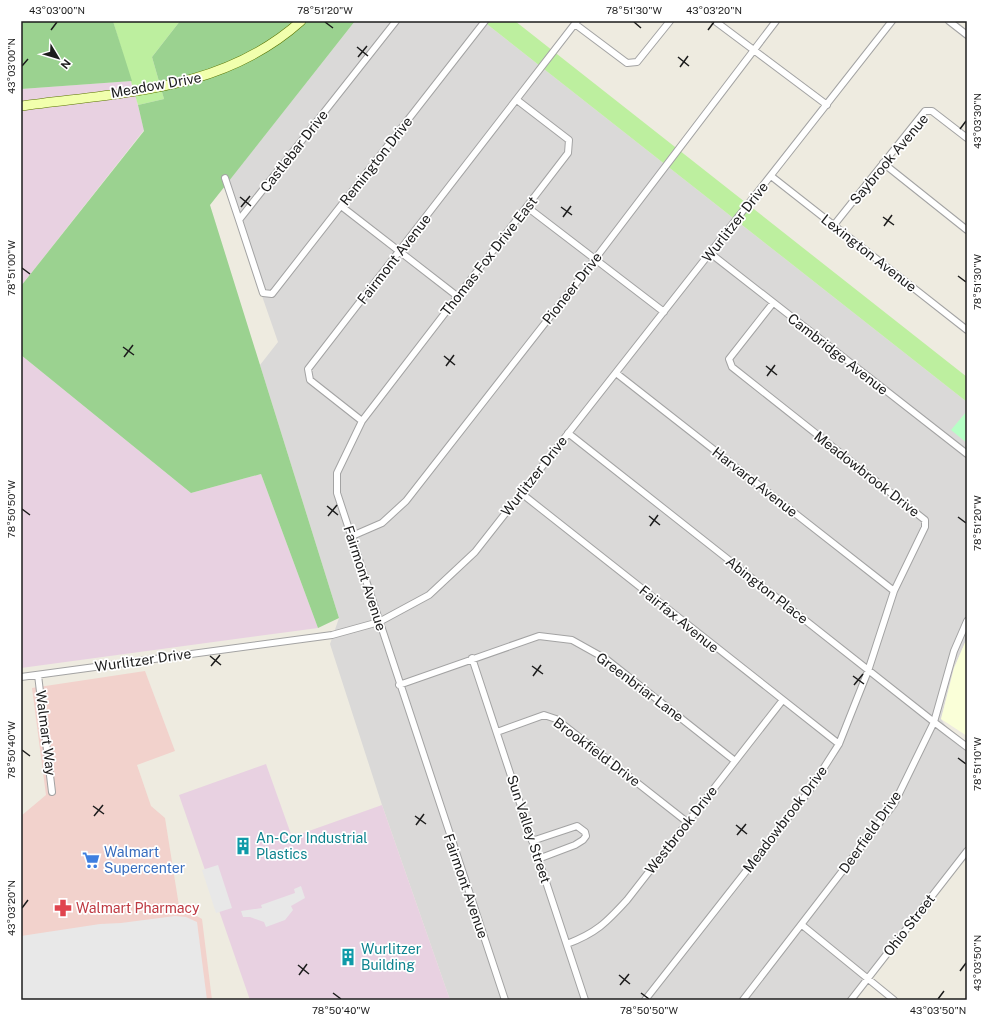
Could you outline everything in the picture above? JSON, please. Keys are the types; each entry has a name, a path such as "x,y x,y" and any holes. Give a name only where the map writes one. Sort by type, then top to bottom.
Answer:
{"street":[{"name":"Meadow Drive","path":"21,106 166,86 199,79 247,59 277,40 301,21"},
{"name":"Castlebar Drive","path":"239,220 396,21"},
{"name":"Remington Drive","path":"239,220 263,293 272,294 485,21"},
{"path":"576,22 627,63 637,62 670,21"},
{"path":"715,21 827,105"},
{"name":"Pioneer Drive","path":"352,536 382,523 406,501 595,259 776,21"},
{"name":"Wurlitzer Drive","path":"21,677 332,635 379,622 429,595 475,552 772,176 892,21"},
{"path":"949,21 967,35"},
{"name":"Fairmont Avenue","path":"505,1000 399,685 337,493 337,473 362,421 310,380 308,369 576,22"},
{"name":"Thomas Fox Drive East","path":"362,421 568,153 569,140 517,100"},
{"name":"Saybrook Avenue","path":"834,225 925,111 932,111 967,138"},
{"path":"883,163 967,230"},
{"name":"Lexington Avenue","path":"772,176 967,330"},
{"path":"225,178 239,220"},
{"path":"341,206 457,296"},
{"path":"527,207 664,312"},
{"name":"Cambridge Avenue","path":"710,253 967,454"},
{"name":"Meadowbrook Drive","path":"645,1000 809,791 839,744 868,671 894,591 925,527 926,520 732,367 729,360 773,303"},
{"name":"Harvard Avenue","path":"616,373 894,591"},
{"name":"Abington Place","path":"568,433 868,671 967,747"},
{"name":"Fairfax Avenue","path":"521,492 782,701 839,744"},
{"name":"Deerfield Drive","path":"743,1000 894,804 934,722 954,651 967,621"},
{"name":"Greenbriar Lane","path":"399,685 472,658 539,636 572,640 606,659 735,761"},
{"name":"Sun Valley Street","path":"472,658 585,1000"},
{"name":"Walmart Way","path":"38,675 52,792"},
{"name":"Westbrook Drive","path":"567,944 588,936 610,919 627,900 782,701"},
{"name":"Brookfield Drive","path":"497,732 544,715 556,719 687,822"},
{"path":"532,841 577,826 585,832 586,836 579,843 538,859"},
{"name":"Ohio Street","path":"851,1000 967,851"},
{"path":"802,925 894,1000"}],"shaded area":[{"path":"355,21 483,21 967,402 967,411 952,430 967,443 967,638 954,668 941,719 958,744 967,750 967,847 846,1000 450,1000 382,805 330,644 339,618 260,365 278,342 224,187"},
{"path":"132,81 144,130 21,286 21,89"},
{"path":"21,355 191,493 261,474 318,628 21,668"},
{"path":"967,638 967,736 941,719 954,668"},
{"path":"145,671 175,751 137,765 151,806 165,818 179,906 202,919 212,1000 21,1000 21,816 46,795 32,688"},
{"path":"266,764 292,837 382,805 450,1000 250,1000 179,795"},
{"path":"218,865 232,908 216,913 202,870"},
{"path":"301,886 305,898 291,906 293,910 285,920 266,927 264,922 250,917 243,917 241,911 262,908 261,905 295,893 294,889"},
{"path":"175,916 186,917 197,922 207,1000 21,1000 21,936 100,924 121,923"}],"green space":[{"path":"21,21 113,21 132,81 21,89"},
{"path":"113,21 180,21 152,57 164,99 138,105"},
{"path":"180,21 355,21 210,205 339,618 318,628 261,474 191,493 21,355 21,286 144,131 138,105 164,99 152,57"},
{"path":"483,21 515,21 967,377 967,402"},
{"path":"967,411 967,443 951,430"}],"place":[{"name":"An-Cor Industrial Plastics","path":"243,846"},
{"name":"Walmart Supercenter","path":"91,860"},
{"name":"Walmart Pharmacy","path":"63,908"},
{"name":"Wurlitzer Building","path":"348,957"}]}
